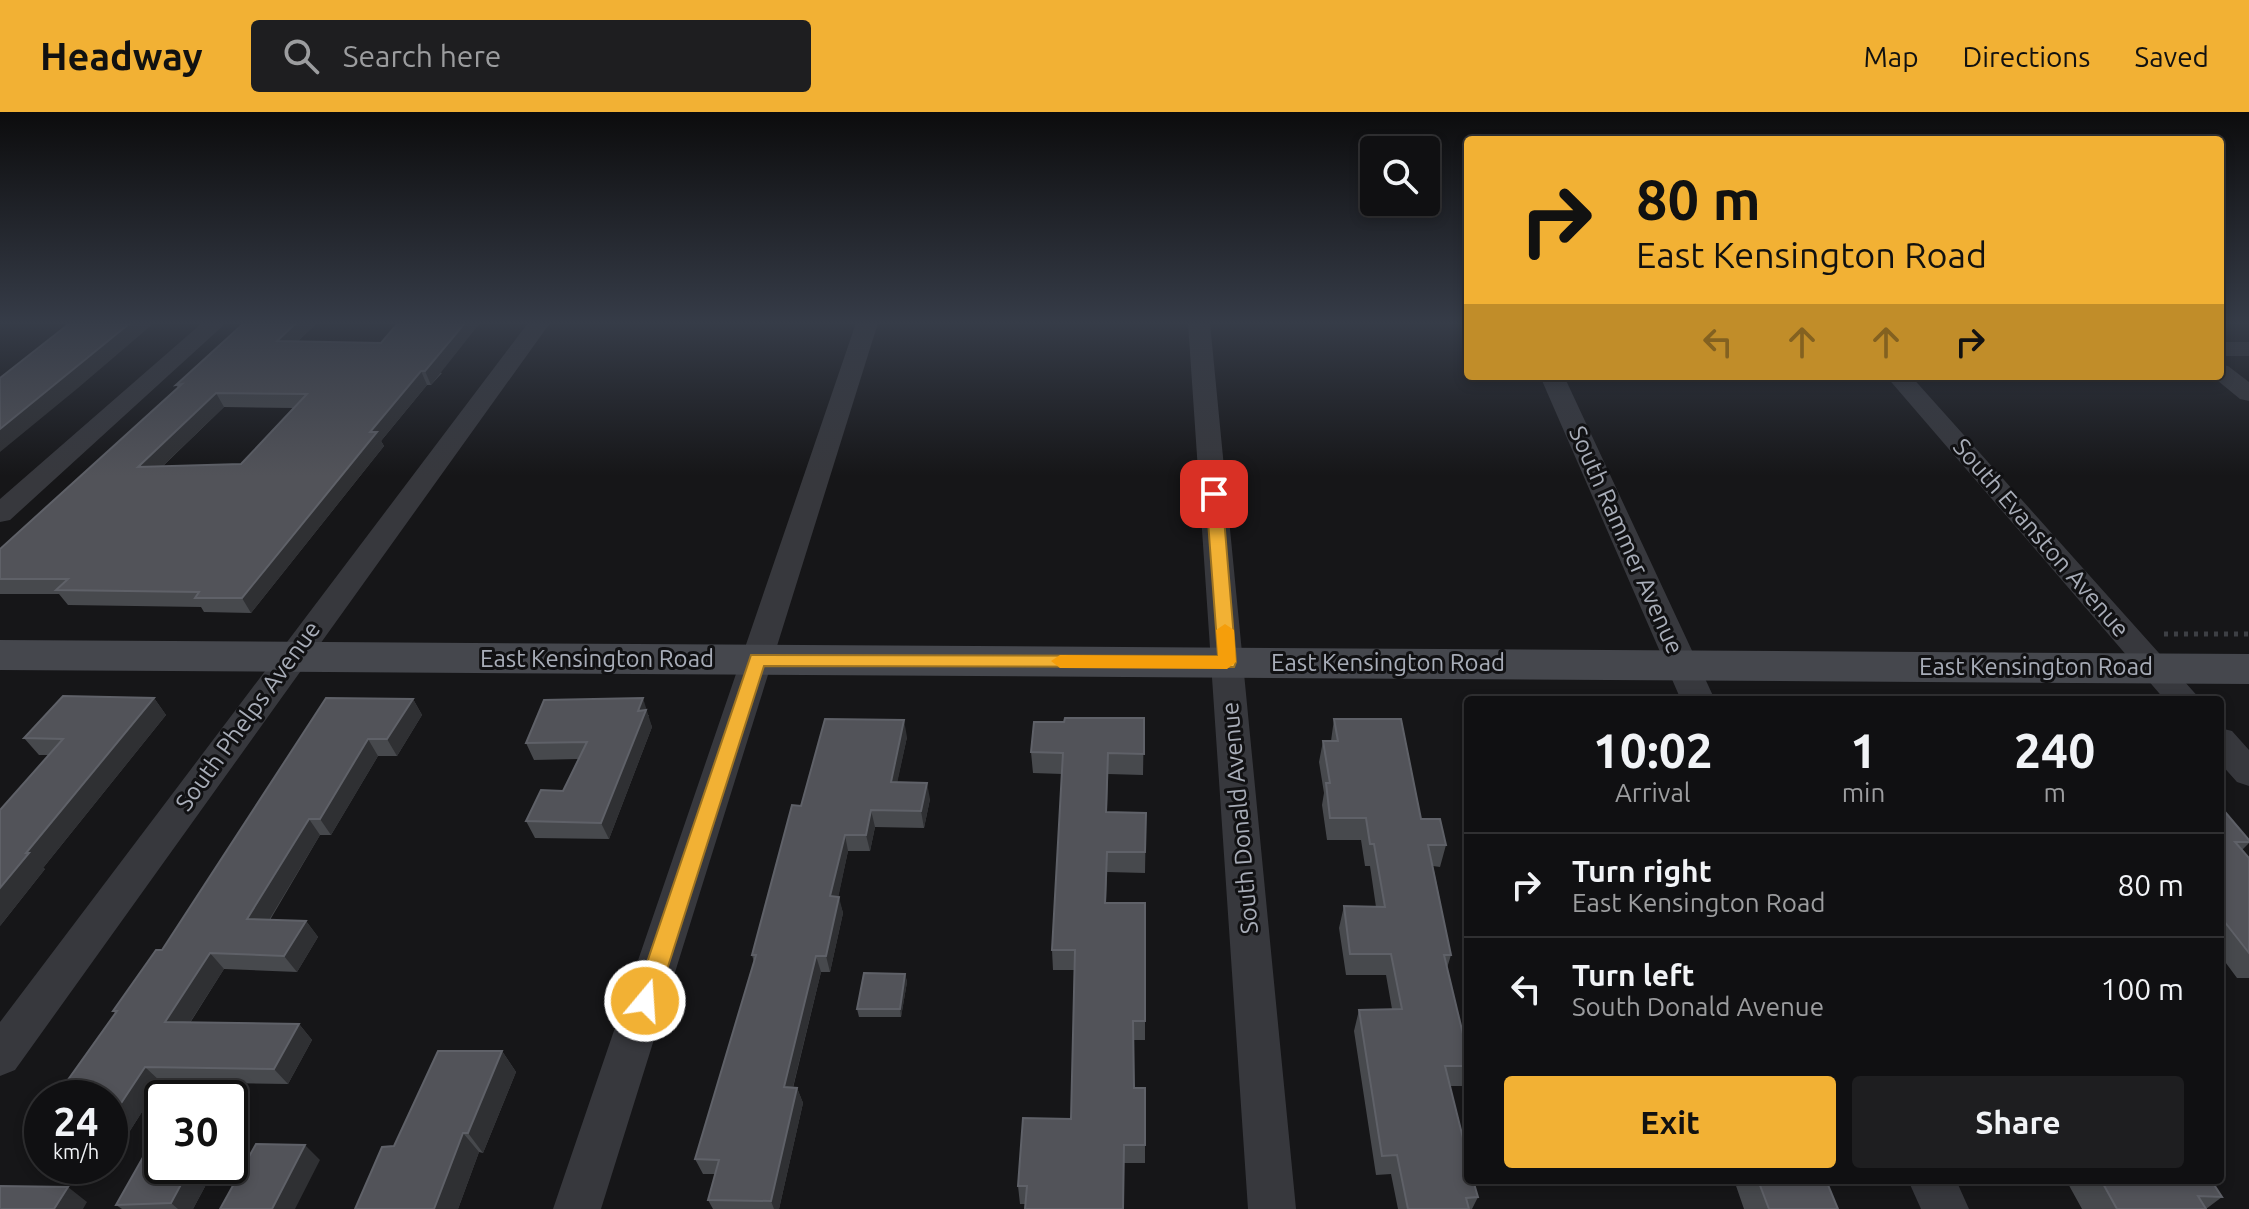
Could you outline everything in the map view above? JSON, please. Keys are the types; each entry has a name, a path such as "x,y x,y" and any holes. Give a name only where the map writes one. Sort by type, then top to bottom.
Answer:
{"main road":[{"name":"East Kensington Road","path":"0,655 1227,662 1690,682 2160,651 2249,669"}],"street":[{"path":"0,514 156,374"},
{"name":"South Phelps Avenue","path":"0,1056 502,374"},
{"path":"577,1209 851,374"},
{"name":"South Donald Avenue","path":"1204,374 1272,1209"},
{"path":"2232,375 2249,394"},
{"name":"South Rammer Avenue","path":"1554,380 1690,682"},
{"name":"South Evanston Avenue","path":"1902,380 2160,651 2182,696"},
{"path":"2224,745 2249,773"},
{"path":"1933,1184 1945,1209"}],"path":[{"path":"2160,651 2249,634"}],"building":[{"path":"5,374 67,374 0,429 0,378"},
{"path":"188,374 418,374 370,432 377,432 242,598 195,598 199,592 56,590 68,579 0,579 0,549 182,384 176,385","holes":["216,393 307,394 241,464 138,467"]},
{"path":"63,696 154,698 0,888 0,810 63,739 24,738"},
{"path":"326,698 413,699 387,739 368,739 320,819 309,819 247,919 306,921 284,956 210,953 165,1022 299,1024 274,1069 145,1067 128,1093 128,1080 68,1080 156,950 162,950"},
{"path":"643,698 638,711 646,710 601,823 526,821 541,790 563,791 587,742 526,743 544,700"},
{"path":"1065,718 1144,718 1144,754 1108,753 1106,812 1146,813 1145,852 1107,852 1105,903 1145,903 1145,1021 1133,1021 1134,1088 1145,1088 1145,1145 1124,1145 1123,1209 1025,1209 1027,1186 1018,1186 1023,1118 1071,1119 1075,950 1052,950 1063,753 1031,752 1034,722 1064,722"},
{"path":"825,719 904,720 891,782 927,783 921,811 871,810 866,835 845,835 830,896 839,897 826,956 816,956 784,1087 797,1088 771,1201 708,1200 719,1160 695,1159 756,955 752,955 792,805 801,806"},
{"path":"1334,719 1401,719 1421,819 1440,819 1446,845 1428,845 1451,955 1444,955 1464,1038 1464,1066 1445,1066 1464,1142 1464,1184 1474,1184 1478,1197 1466,1198 1469,1209 1408,1209 1397,1155 1382,1156 1359,1010 1402,1009 1391,954 1350,954 1344,906 1385,907 1366,818 1330,818 1326,783 1330,783 1323,741 1338,741"},
{"path":"2224,811 2249,840 2235,842 2249,858 2249,953 2224,921"},
{"path":"864,973 905,974 900,1009 857,1009"},
{"path":"438,1051 502,1051 468,1133 463,1133 434,1209 355,1209 382,1147 394,1146"},
{"path":"256,1144 305,1145 272,1209 220,1209 234,1184 248,1184 248,1158"},
{"path":"144,1156 144,1184 181,1184 171,1203 116,1205"},
{"path":"1760,1184 1828,1184 1838,1209 1769,1209"},
{"path":"2103,1184 2214,1184 2222,1197 2198,1196 2206,1209 2117,1209"},
{"path":"0,1186 68,1187 54,1209 0,1209"}],"slow traffic":[{"path":"1060,661 1227,662 1225,630"}],"route":[{"path":"645,1001 757,660 1227,662 1214,494"}]}
